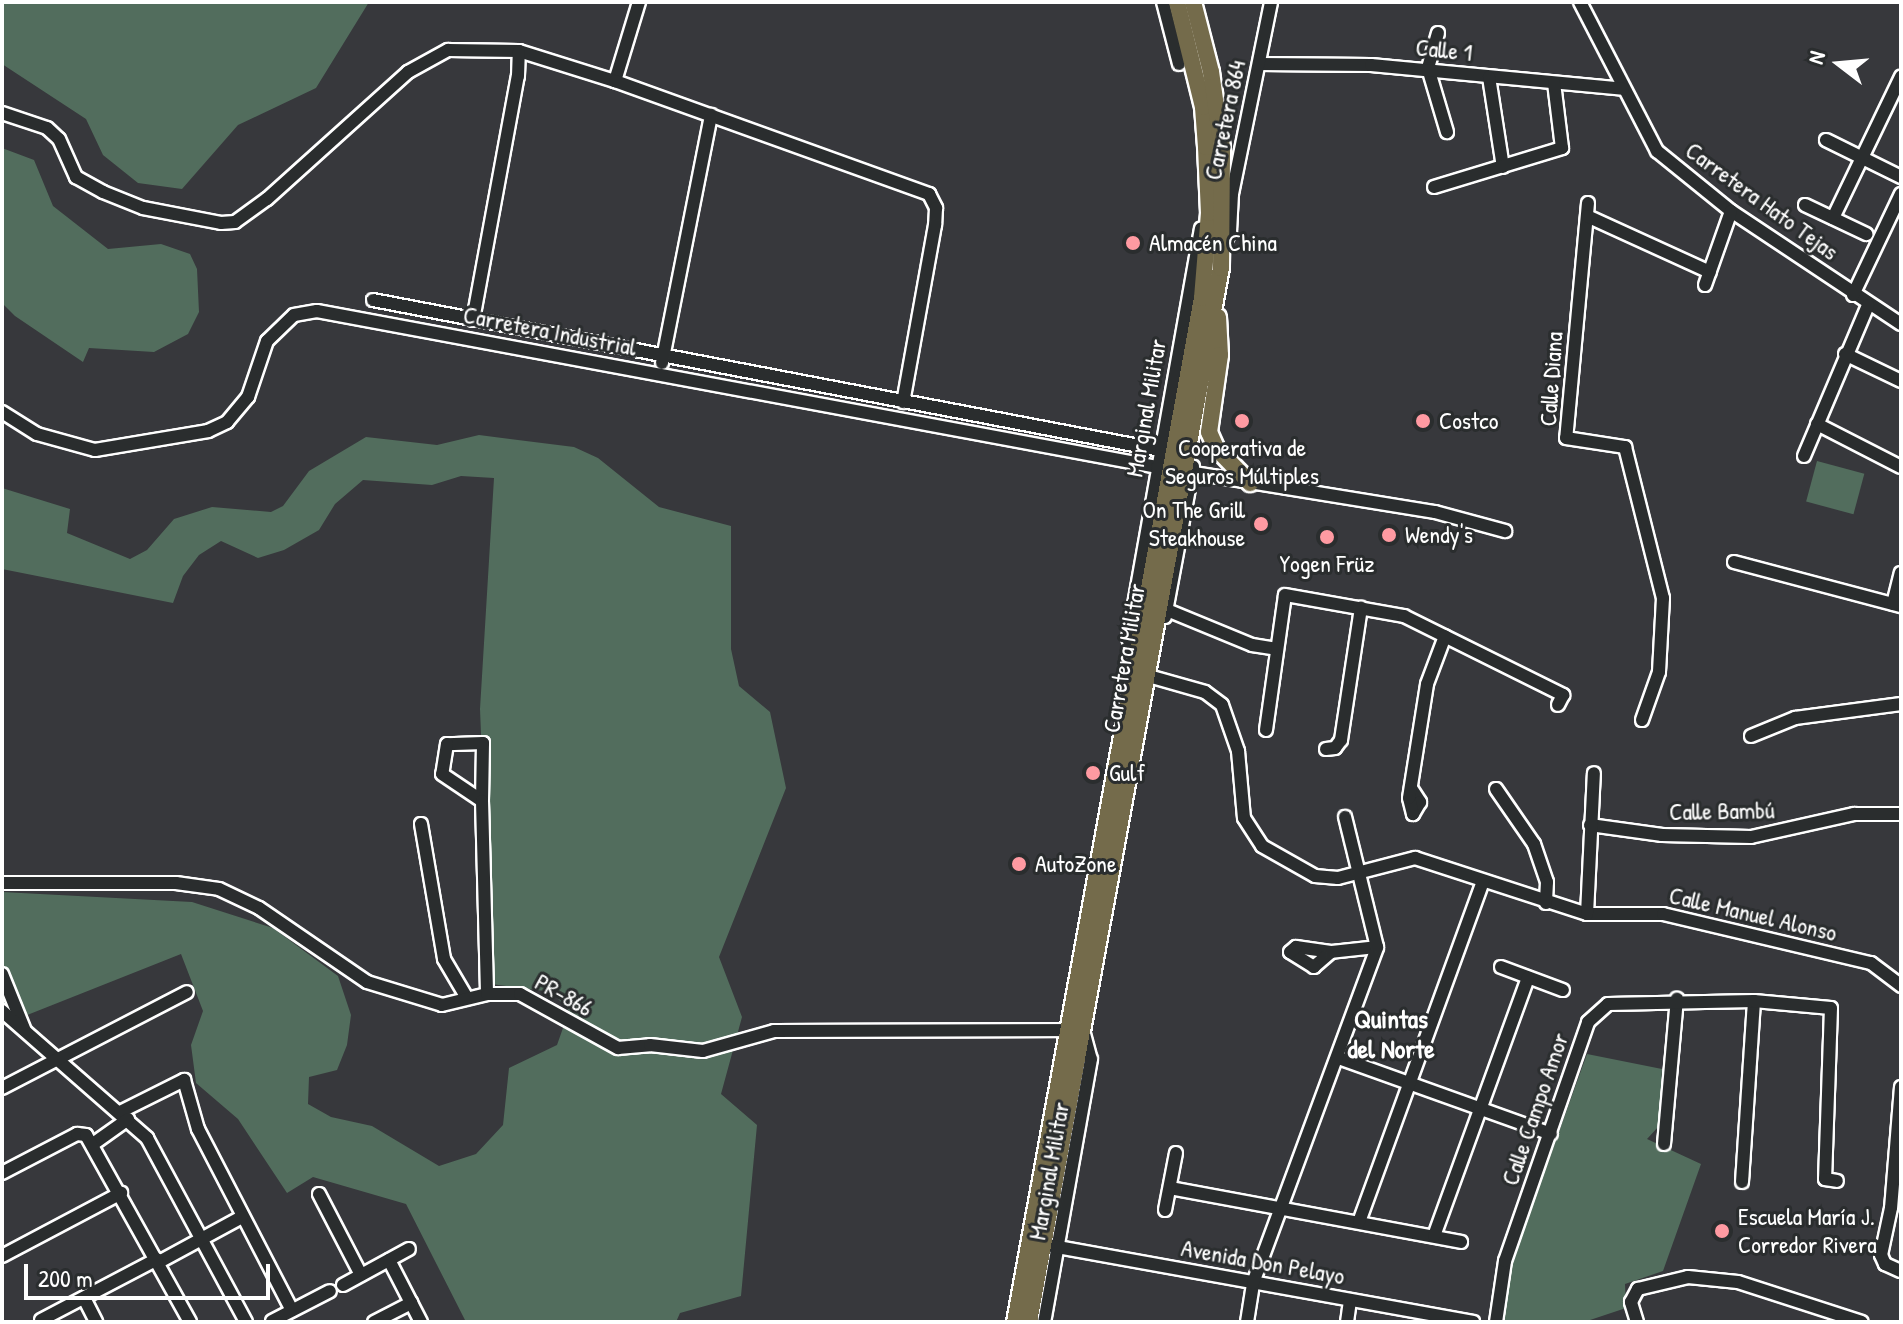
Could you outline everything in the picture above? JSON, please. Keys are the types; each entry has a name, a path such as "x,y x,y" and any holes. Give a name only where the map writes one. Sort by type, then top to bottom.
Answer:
{"main road":[{"name":"Carretera Militar","path":"1029,1322 1044,1245 1076,1029 1176,470 1202,298 1214,149 1177,2"},
{"name":"Carretera Militar","path":"1176,470 1191,429 1223,246 1211,72 1193,2"},
{"path":"1215,302 1220,355 1209,432 1216,448 1250,483"},
{"name":"Carretera Militar","path":"1015,1322 1044,1245"}],"street":[{"path":"615,81 639,2"},
{"path":"1163,2 1179,64"},
{"name":"Carretera 864","path":"1223,246 1230,232 1232,194 1271,2"},
{"name":"Carretera Hato Tejas","path":"1580,2 1657,151 1731,211 1868,305 1901,324"},
{"path":"1167,19 1184,25"},
{"path":"1438,33 1428,71 1447,132"},
{"path":"2,113 47,128 59,139 76,177 103,192 143,208 235,222 408,72 461,47 519,51 615,81 929,194 936,208 903,402"},
{"path":"473,320 518,76 519,51"},
{"name":"Calle 1","path":"1260,64 1428,71 1623,89"},
{"path":"1489,77 1503,167"},
{"path":"1833,218 1901,77"},
{"path":"1434,187 1562,148 1554,83"},
{"path":"659,374 711,115"},
{"path":"1826,140 1901,177"},
{"path":"1214,149 1243,145"},
{"name":"Marginal Militar","path":"1176,470 1128,638 1140,670 1158,651 1187,508 1176,470 1160,450 1209,185"},
{"path":"1853,295 1901,194"},
{"path":"1805,205 1866,234"},
{"name":"Calle Diana","path":"1642,720 1659,672 1663,598 1625,447 1566,438 1588,210 1707,279 1731,211"},
{"path":"373,300 1160,450"},
{"path":"1804,456 1868,305"},
{"name":"Carretera Industrial","path":"2,412 37,434 95,450 208,431 227,422 248,397 267,341 294,315 317,311 1176,470 1435,512 1505,531"},
{"path":"1845,354 1901,381"},
{"path":"1817,424 1901,467"},
{"path":"1187,508 1199,486 1217,477"},
{"path":"1734,562 1897,605 1901,573"},
{"path":"1266,730 1285,595 1404,616 1560,700"},
{"path":"1326,749 1335,748 1341,740 1361,607"},
{"path":"1167,610 1252,645 1277,649"},
{"path":"1411,788 1427,684 1445,636"},
{"name":"Calle Manuel Alonso","path":"1140,670 1205,692 1222,705 1238,751 1244,818 1262,846 1315,876 1360,872 1415,858 1587,914 1684,917 1871,963 1901,986"},
{"path":"1751,736 1795,718 1901,704"},
{"path":"482,801 442,774 447,744 483,743 487,994"},
{"path":"1587,914 1594,773"},
{"path":"1496,789 1534,844 1547,882 1546,903"},
{"name":"Calle Bambú","path":"1590,825 1662,835 1751,837 1854,814 1901,814"},
{"path":"1247,1322 1253,1283 1339,1058 1377,947 1345,817"},
{"path":"421,824 444,959 467,998"},
{"path":"1359,1222 1483,881"},
{"name":"PR-866","path":"2,883 176,883 219,889 259,908 367,982 442,1005 487,994 520,994 618,1048 650,1045 703,1051 774,1031 1076,1029"},
{"path":"1331,952 1377,947"},
{"path":"1501,967 1562,991"},
{"path":"2,974 25,1031"},
{"path":"1434,1236 1528,978"},
{"path":"2,1088 187,992"},
{"path":"2,998 14,1023"},
{"path":"1664,1144 1677,999"},
{"name":"Calle Campo Amor","path":"1496,1322 1505,1261 1588,1022 1597,1012 1621,1001 1754,1001 1828,1007 1834,1016 1825,1179 1837,1181"},
{"path":"1742,1182 1754,1001"},
{"path":"2,1011 147,1138 246,1322"},
{"name":"Marginal Militar","path":"1044,1322 1044,1245 1091,1059 1076,1029"},
{"path":"1339,1058 1551,1134"},
{"path":"93,1144 124,1115 184,1080 198,1129 292,1310"},
{"path":"1901,1087 1891,1208 1881,1255 1885,1264 1901,1271"},
{"path":"2,1173 77,1134 86,1135 190,1322"},
{"path":"1165,1210 1176,1153"},
{"path":"1170,1188 1461,1242"},
{"path":"2,1256 121,1193"},
{"path":"319,1194 361,1275"},
{"path":"41,1320 242,1217"},
{"name":"Avenida Don Pelayo","path":"1044,1245 1350,1300 1423,1318 1473,1322"},
{"path":"343,1285 409,1249"},
{"path":"389,1260 421,1322"},
{"path":"1637,1322 1631,1302 1638,1289 1688,1277 1738,1282 1862,1322"},
{"path":"272,1321 330,1291"},
{"path":"84,1298 96,1322"},
{"path":"1347,1322 1350,1300"},
{"path":"374,1322 411,1303"}],"green space":[{"path":"2,2 369,2 316,88 238,125 182,189 138,183 103,155 86,119 2,64"},
{"path":"2,148 34,160 53,206 108,249 161,244 190,254 197,269 199,312 188,334 154,352 89,348 83,362 15,316 2,303"},
{"path":"479,435 574,447 598,458 659,507 731,526 731,649 739,686 770,712 786,788 719,957 742,1017 721,1094 757,1125 741,1296 680,1313 676,1322 466,1322 406,1204 313,1177 287,1193 238,1119 196,1083 191,1045 203,1011 181,954 2,1025 2,892 192,902 273,928 338,976 351,1015 347,1045 337,1070 309,1077 308,1104 331,1117 372,1126 439,1166 476,1154 503,1125 509,1068 557,1045 569,1011 552,992 491,984 480,709 494,478 461,476 432,485 363,480 335,504 319,530 284,550 258,558 221,541 199,555 183,576 173,603 2,569 2,488 70,509 67,533 130,559 147,550 174,519 212,507 271,512 283,506 309,471 366,437 437,445"},
{"path":"1817,461 1864,474 1853,514 1806,502"},
{"path":"1587,1054 1662,1069 1659,1126 1647,1139 1701,1164 1663,1271 1625,1284 1626,1308 1584,1322 1501,1322 1508,1273"}],"place":[{"name":"Almacén China","path":"1133,243"},
{"name":"Cooperativa de Seguros Múltiples","path":"1242,421"},
{"name":"Costco","path":"1423,421"},
{"name":"On The Grill Steakhouse","path":"1261,524"},
{"name":"Wendy's","path":"1389,535"},
{"name":"Yogen Früz","path":"1327,537"},
{"name":"Gulf","path":"1093,773"},
{"name":"AutoZone","path":"1019,864"},
{"name":"Escuela María J. Corredor Rivera","path":"1722,1231"}],"district":[{"name":"Quintas del Norte","path":"1391,1034"}]}
